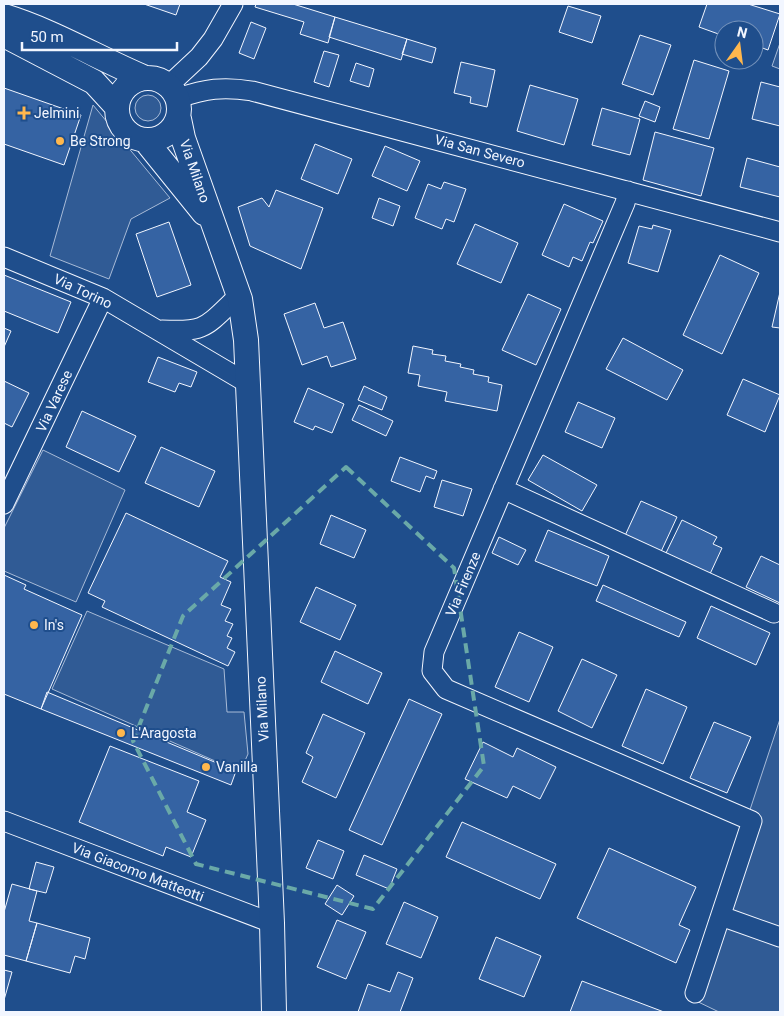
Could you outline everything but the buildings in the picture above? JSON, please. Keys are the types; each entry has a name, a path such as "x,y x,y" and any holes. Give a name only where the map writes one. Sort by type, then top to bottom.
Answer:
{"street":[{"path":"4,35 94,82 116,106 121,125 128,133 146,140 157,139 167,134 175,100 233,4"},
{"path":"4,16 53,33 108,63 143,77 158,78 175,100"},
{"path":"116,106 121,92 130,82 143,77"},
{"name":"Via San Severo","path":"175,100 206,88 229,87 252,91 780,232"},
{"name":"Via Milano","path":"175,100 183,138 240,300 246,340 272,923 274,1012"},
{"name":"Via Milano","path":"146,140 212,223"},
{"name":"Via Firenze","path":"628,191 621,212 434,652 432,672 446,688 752,821 721,916"},
{"name":"Via Torino","path":"4,257 103,298 242,380"},
{"name":"Via Milano","path":"230,268 242,380 249,405"},
{"name":"Via Varese","path":"4,504 103,298"},
{"name":"Via Torino","path":"160,330 186,331 207,326 233,301"},
{"path":"503,489 774,613"},
{"name":"Via Giacomo Matteotti","path":"4,821 272,923"},
{"path":"695,993 721,916 780,937"}],"highlighted area":[{"path":"346,467 454,568 484,766 373,909 196,864 133,741 183,616"}],"shaded area":[{"path":"780,43 780,69 772,66"},
{"path":"148,95 157,99 161,108 157,117 148,121 139,117 135,108 139,99"},
{"path":"93,105 170,198 131,219 109,279 50,256"},
{"path":"43,450 125,490 76,602 4,571 4,528"},
{"path":"87,611 224,669 227,712 244,712 248,754 240,772 52,689"},
{"path":"780,719 780,1012 719,1012 688,997"}],"place":[{"name":"Jelmini","path":"24,113"},
{"name":"Be Strong","path":"60,141"},
{"name":"In's","path":"34,625"},
{"name":"L'Aragosta","path":"121,733"},
{"name":"Vanilla","path":"206,767"}]}
